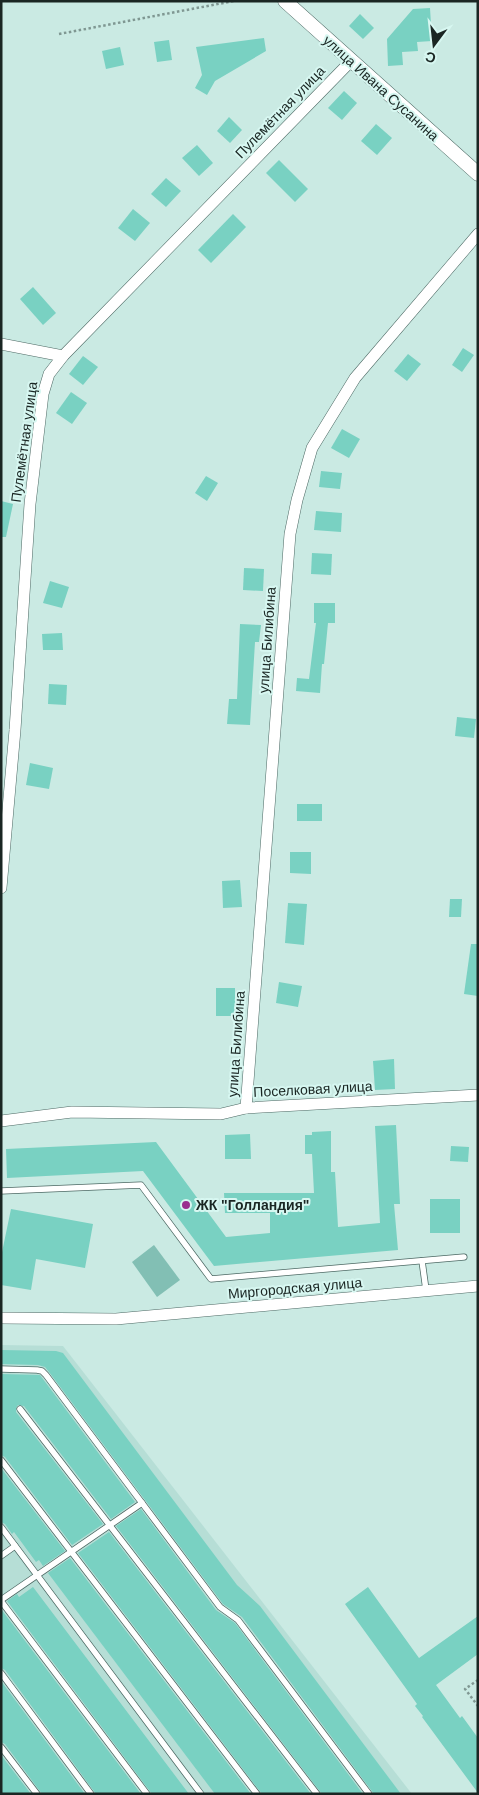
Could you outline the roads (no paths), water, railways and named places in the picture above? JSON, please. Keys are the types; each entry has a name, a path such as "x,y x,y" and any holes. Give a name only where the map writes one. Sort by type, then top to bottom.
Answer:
{"street":[{"name":"улица Ивана Сусанина","path":"284,1 478,174"},
{"name":"Пулемётная улица","path":"1,888 15,730 30,504 43,394 49,374 63,356 351,61"},
{"name":"улица Билибина","path":"246,1108 290,534 297,500 312,448 355,378 478,234"},
{"path":"1,344 63,356"},
{"name":"Поселковая улица","path":"1,1120 10,1121 72,1112 221,1114 246,1108 478,1095"},
{"name":"Миргородская улица","path":"1,1318 116,1319 478,1286"}],"lane":[{"path":"1,1191 141,1185 210,1279 464,1257"},
{"path":"422,1261 426,1290"},
{"path":"1,1369 37,1370 42,1371 46,1375 220,1607 238,1620 369,1794"},
{"path":"20,1409 317,1794"},
{"path":"1,1460 257,1794"},
{"path":"142,1503 1,1600 146,1794"},
{"path":"1,1527 201,1794"},
{"path":"1,1556 15,1546"},
{"path":"1,1673 91,1794"},
{"path":"1,1746 37,1794"}],"place":[{"name":"ЖК \"Голландия\"","path":"186,1205"}]}
